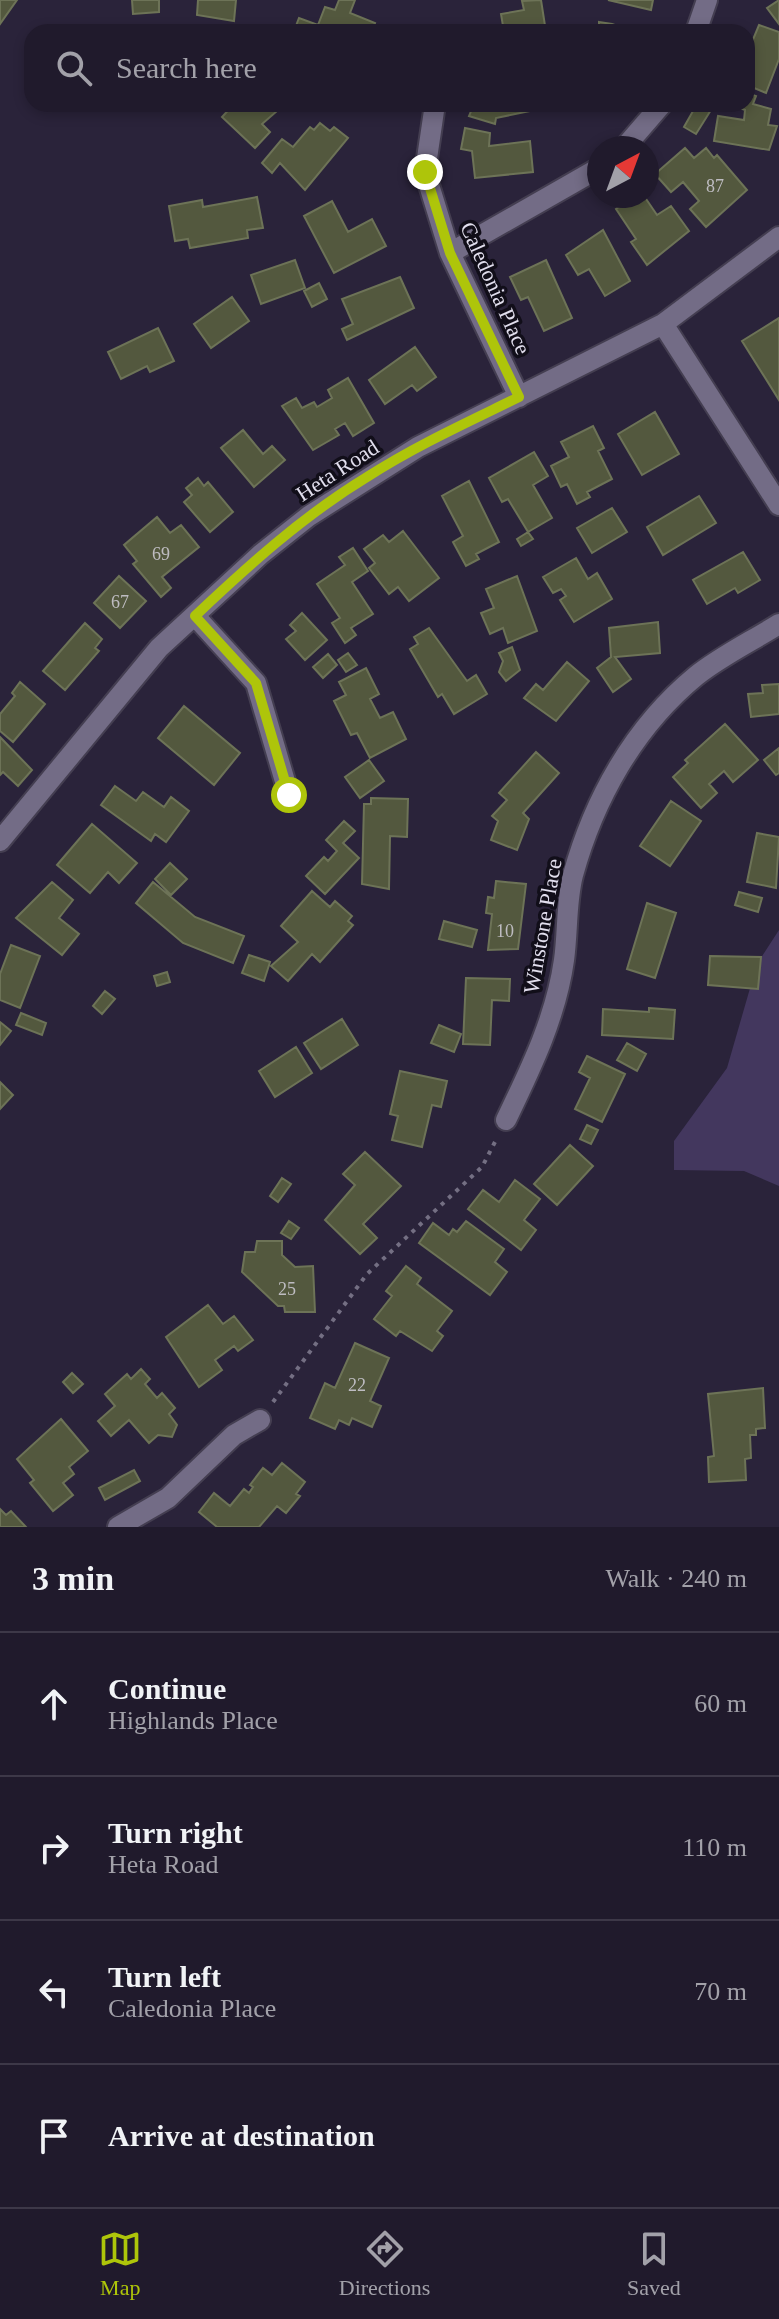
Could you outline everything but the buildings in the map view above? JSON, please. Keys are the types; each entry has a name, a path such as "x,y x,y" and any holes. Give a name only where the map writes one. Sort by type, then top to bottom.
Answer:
{"street":[{"path":"699,24 707,0"},
{"name":"Caledonia Place","path":"434,112 425,172 450,253 519,397"},
{"path":"634,136 655,112"},
{"path":"450,253 587,175"},
{"name":"Heta Road","path":"0,841 159,648 273,544 366,477 418,447 663,324 779,237"},
{"path":"663,324 779,505"},
{"path":"195,616 256,683 289,795"},
{"name":"Winstone Place","path":"506,1120 541,1049 564,962 572,879 592,817 616,767 653,721 696,676 779,624"},
{"path":"118,1527 168,1498 234,1435 260,1420"}],"path":[{"path":"260,1420 367,1274 482,1167 506,1120"}],"shaded area":[{"path":"779,930 779,1186 744,1171 674,1170 674,1141 727,1068 757,964"}],"route":[{"path":"289,795 256,683 195,616 261,554 366,477 418,447 519,397 450,253 425,172"}]}
